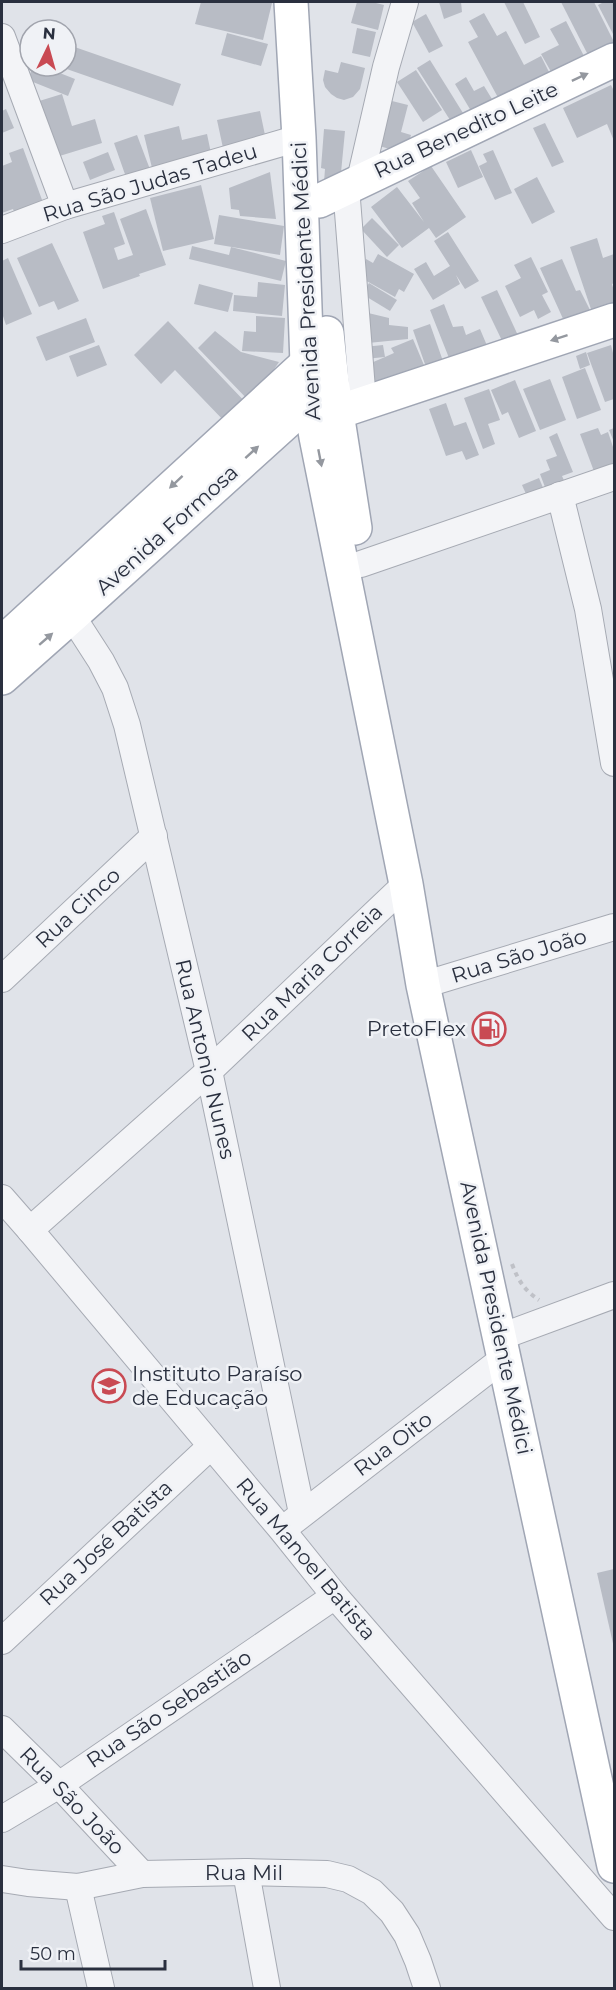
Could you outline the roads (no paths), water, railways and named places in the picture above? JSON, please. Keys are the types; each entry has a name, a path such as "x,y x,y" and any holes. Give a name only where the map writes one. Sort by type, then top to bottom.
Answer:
{"main road":[{"name":"Avenida Presidente Médici","path":"291,2 299,138 329,384 383,770 423,985 502,1348 606,1787 615,1866"},
{"name":"Avenida Presidente Médici","path":"311,2 342,190 329,384 361,564 383,770"},
{"name":"Rua Benedito Leite","path":"342,190 615,60"},
{"path":"329,384 615,320"},
{"name":"Avenida Formosa","path":"2,678 329,384"},
{"name":"Avenida Formosa","path":"2,640 329,384"}],"street":[{"path":"329,384 342,190 386,67 405,2"},
{"path":"2,37 65,206"},
{"name":"Rua São Judas Tadeu","path":"2,230 65,206 299,138"},
{"path":"361,564 615,477"},
{"path":"560,495 588,609 615,763"},
{"name":"Rua Antonio Nunes","path":"72,616 101,661 115,688 127,724 209,1071 302,1514"},
{"name":"Rua Cinco","path":"2,979 154,836"},
{"name":"Rua Maria Correia","path":"30,1230 209,1071 406,884"},
{"name":"Rua São João","path":"423,985 615,927"},
{"name":"Rua Manoel Batista","path":"4,1207 30,1230 335,1596 615,1917"},
{"name":"Rua Oito","path":"282,1530 502,1348 565,1314 615,1296"},
{"name":"Rua José Batista","path":"2,1641 211,1446"},
{"name":"Rua São Sebastião","path":"2,1819 59,1785 335,1596"},
{"name":"Rua São João","path":"2,1729 59,1785 142,1874"},
{"path":"246,1872 267,1989"},
{"name":"Rua Mil","path":"2,1879 78,1887 142,1874 246,1872 327,1874 348,1879 372,1892 392,1912 407,1935 427,1989"},
{"path":"78,1887 101,1989"}],"place":[{"name":"PretoFlex","path":"489,1029"},
{"name":"Instituto Paraíso de Educação","path":"109,1386"}]}
